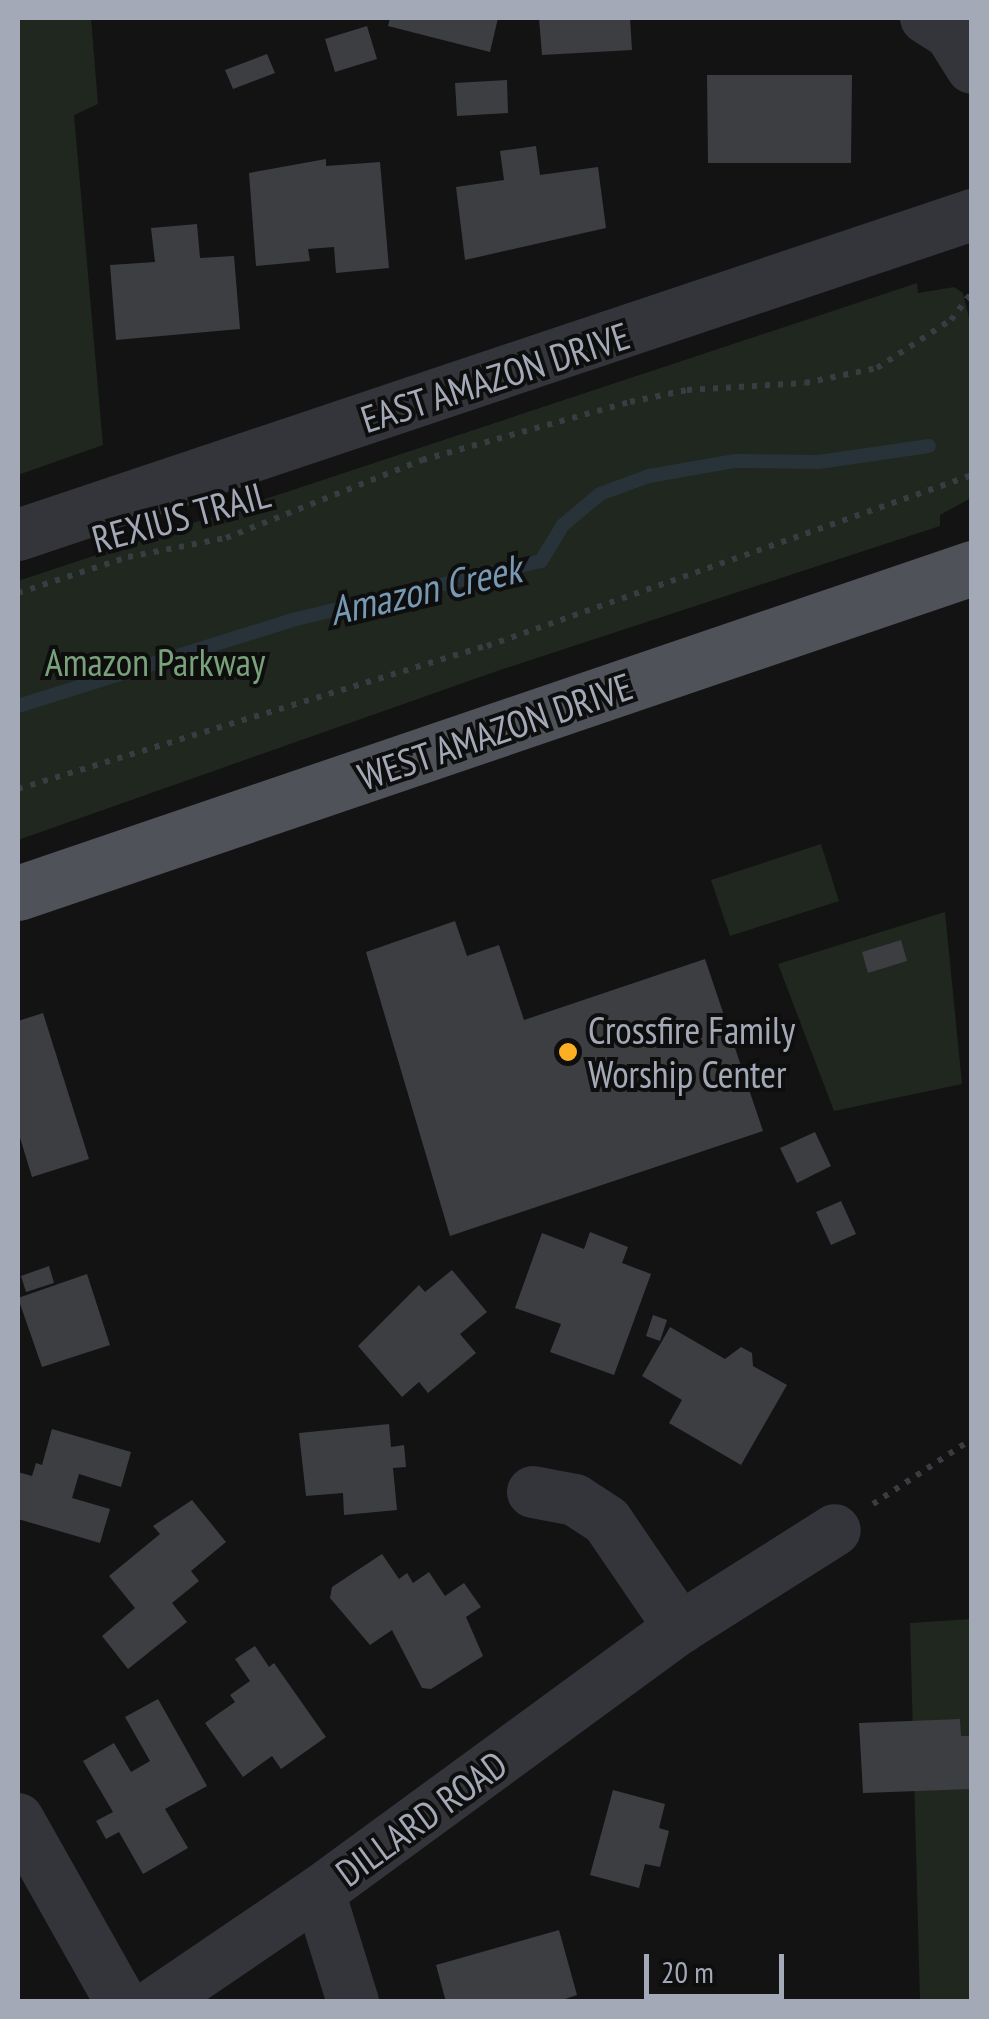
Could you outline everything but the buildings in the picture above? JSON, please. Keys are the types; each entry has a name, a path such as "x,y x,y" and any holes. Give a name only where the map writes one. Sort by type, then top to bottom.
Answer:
{"main road":[{"name":"WEST AMAZON DRIVE","path":"18,893 972,568"}],"street":[{"path":"926,18 950,33 972,68"},
{"name":"EAST AMAZON DRIVE","path":"18,536 972,216"},
{"path":"533,1492 575,1500 608,1522 680,1628"},
{"name":"DILLARD ROAD","path":"156,2002 319,1892 680,1628 835,1530"},
{"path":"18,1820 121,2002"},
{"path":"319,1892 352,2002"}],"path":[{"name":"REXIUS TRAIL","path":"18,593 128,556 226,538 422,460 630,402 686,390 805,383 877,368 951,320 971,293"},
{"path":"18,789 487,646 972,475"},
{"path":"835,1530 972,1439"}],"green space":[{"path":"18,18 91,18 98,104 74,115 103,445 18,475"},
{"name":"Amazon Parkway","path":"917,283 918,293 954,287 963,293 969,318 971,498 940,515 940,526 500,670 18,840 18,581"},
{"path":"821,844 839,901 730,936 711,880"},
{"path":"945,912 962,1084 834,1111 778,964"},
{"path":"971,1619 971,2001 920,2001 910,1623"}],"waterway":[{"name":"Amazon Creek","path":"18,706 296,619 541,561 563,525 600,494 649,476 734,461 819,462 929,446"}],"place":[{"name":"Crossfire Family Worship Center","path":"568,1052"}]}
